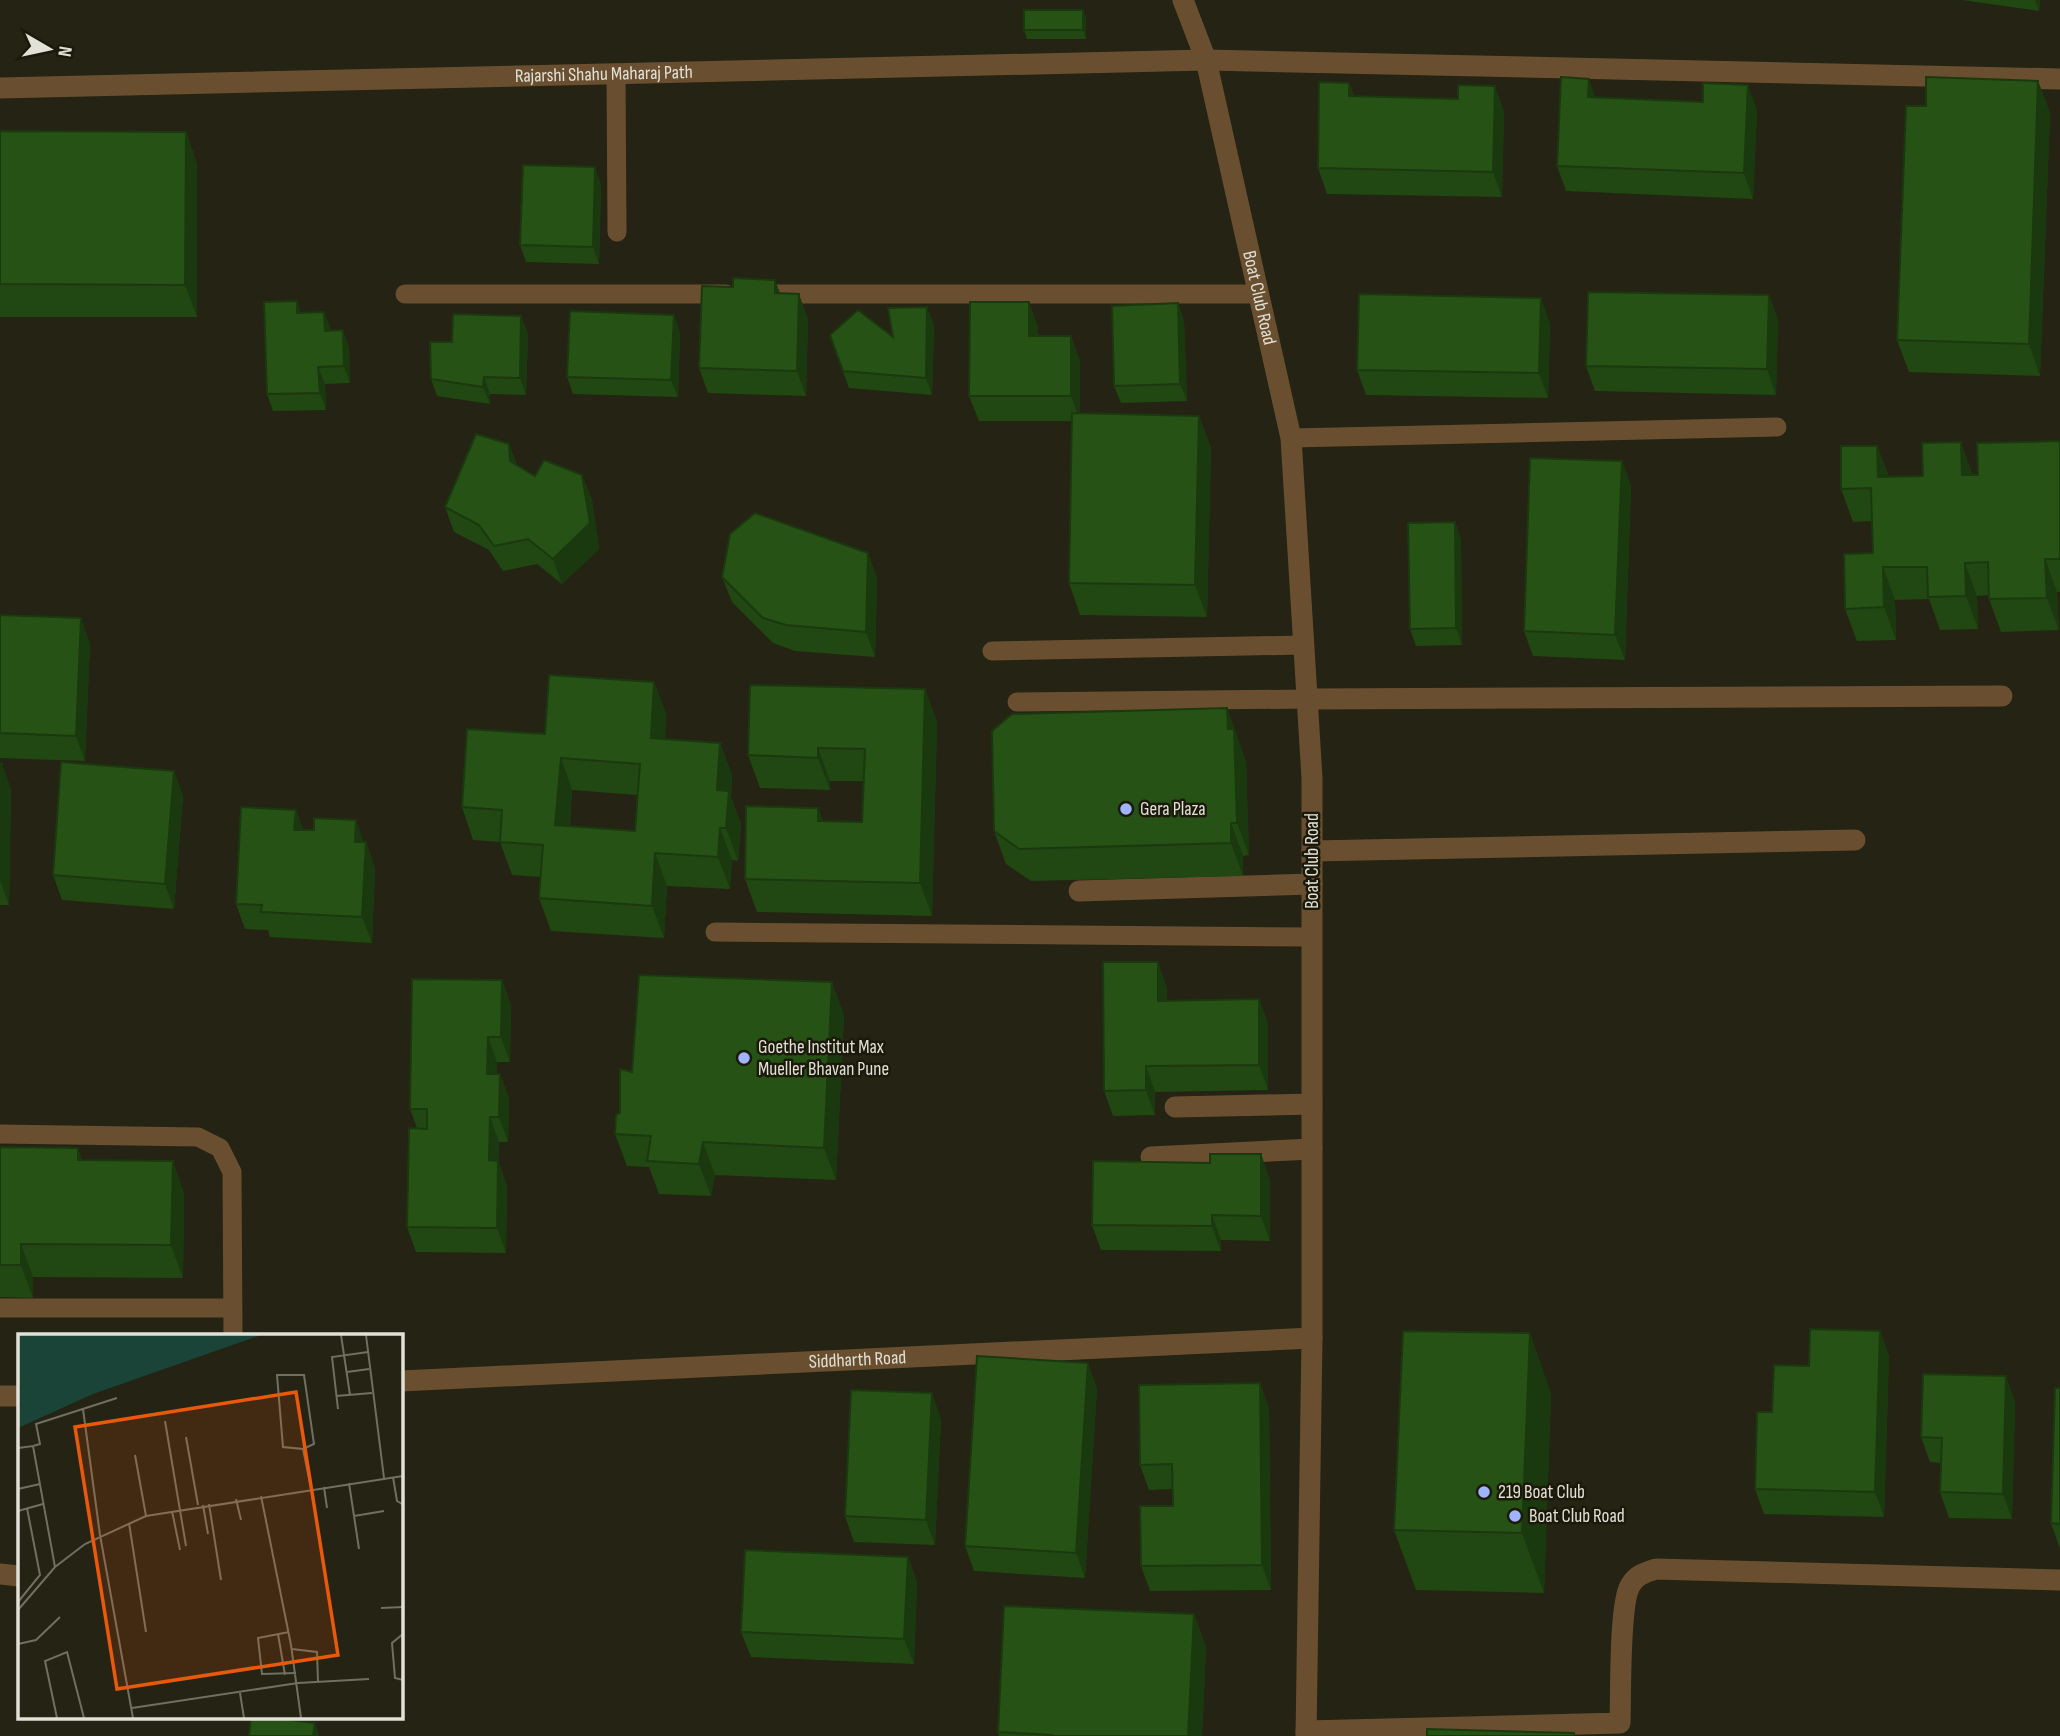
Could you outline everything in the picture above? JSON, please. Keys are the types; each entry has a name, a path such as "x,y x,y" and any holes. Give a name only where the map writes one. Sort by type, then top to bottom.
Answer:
{"street":[{"name":"Boat Club Road","path":"1183,0 1206,60 1291,439 1312,778 1312,1338 1306,1733"},
{"name":"Rajarshi Shahu Maharaj Path","path":"0,88 1206,60 2060,79"},
{"path":"1307,699 2002,696"},
{"path":"1312,850 1854,840"},
{"path":"1079,891 1312,884"},
{"path":"1175,1107 1312,1104"},
{"path":"1151,1157 1312,1149"},
{"name":"Siddharth Road","path":"402,1381 1312,1338"},
{"path":"0,1396 18,1395"},
{"path":"1306,1733 1619,1730 1624,1610 1628,1588 1638,1574 1656,1569 2060,1580"},
{"path":"0,1574 18,1576"}],"lane":[{"path":"616,74 617,232"},
{"path":"405,294 1259,294"},
{"path":"1291,439 1777,427"},
{"path":"992,651 1303,645"},
{"path":"1017,702 1307,699"},
{"path":"715,932 1311,937"},
{"path":"0,1134 198,1137 220,1149 232,1172 233,1334"},
{"path":"0,1308 233,1308"}],"building":[{"path":"1024,10 1083,10 1083,30 1024,30"},
{"path":"1561,77 1589,79 1588,97 1703,102 1703,83 1748,85 1744,173 1557,166"},
{"path":"1926,77 2038,81 2029,344 1897,340 1906,106 1926,106"},
{"path":"1319,82 1349,83 1349,96 1458,99 1458,85 1495,86 1493,172 1318,168"},
{"path":"0,131 186,132 185,285 0,284"},
{"path":"523,165 595,167 593,247 520,245"},
{"path":"733,278 775,280 775,293 799,294 797,371 699,368 702,286 733,287"},
{"path":"1588,292 1769,295 1767,369 1586,366"},
{"path":"1359,294 1541,298 1539,373 1357,370"},
{"path":"297,301 297,313 324,312 325,331 343,330 344,366 318,367 320,393 267,394 264,302"},
{"path":"970,302 1029,302 1029,336 1071,336 1071,396 969,396"},
{"path":"1178,303 1180,384 1114,386 1112,306"},
{"path":"927,307 926,378 843,371 830,335 858,310 893,337 888,308"},
{"path":"570,311 674,315 671,380 567,377"},
{"path":"453,314 521,316 520,378 484,377 483,387 431,379 430,342 452,342"},
{"path":"1072,413 1199,416 1195,585 1069,583"},
{"path":"476,434 509,444 510,461 535,476 544,460 582,475 590,523 553,559 528,539 494,546 479,525 445,507"},
{"path":"2060,441 2060,559 2045,559 2047,598 1989,599 1988,562 1965,563 1966,596 1928,597 1927,567 1883,567 1884,607 1845,609 1844,554 1873,553 1871,488 1841,489 1841,446 1877,446 1878,477 1923,476 1922,443 1961,442 1962,475 1978,475 1977,443"},
{"path":"1530,458 1622,461 1615,635 1524,631"},
{"path":"755,513 868,553 866,632 786,625 763,618 722,577 730,534"},
{"path":"1455,522 1456,628 1410,629 1408,523"},
{"path":"0,615 81,618 76,736 0,733"},
{"path":"549,675 654,682 651,738 720,743 717,790 729,791 726,828 720,828 718,857 655,853 652,906 539,898 543,845 500,842 502,810 462,807 467,729 545,734","holes":["561,758 640,764 635,831 555,825"]},
{"path":"750,685 925,689 920,883 745,879 746,806 818,808 818,821 862,822 865,749 818,748 818,758 748,755"},
{"name":"Gera Plaza","path":"1227,708 1228,729 1234,729 1237,823 1231,823 1231,843 1019,849 994,831 992,731 1012,714"},
{"path":"61,762 174,771 165,884 53,875"},
{"path":"0,764 2,764 0,876"},
{"path":"241,807 296,810 294,830 314,830 314,818 356,820 355,842 366,842 362,917 261,912 262,905 236,904"},
{"path":"1103,962 1158,962 1158,1001 1259,999 1259,1065 1146,1066 1146,1090 1104,1091"},
{"name":"Goethe Institut Max Mueller Bhavan Pune","path":"639,975 832,982 824,1148 703,1142 699,1164 647,1161 651,1136 615,1134 616,1115 620,1113 620,1069 632,1072"},
{"path":"412,979 502,980 501,1037 488,1037 487,1074 500,1074 499,1117 490,1117 489,1160 498,1161 497,1228 407,1227 409,1128 427,1129 427,1109 410,1109"},
{"path":"0,1147 78,1148 78,1160 173,1161 171,1245 21,1244 21,1265 0,1265"},
{"path":"1210,1154 1261,1154 1261,1216 1212,1215 1212,1226 1092,1225 1093,1161 1210,1163"},
{"path":"1810,1329 1880,1331 1875,1492 1755,1489 1757,1412 1772,1412 1774,1365 1809,1366"},
{"path":"1403,1331 1530,1333 1522,1533 1394,1530"},
{"path":"977,1356 1088,1363 1076,1553 965,1546"},
{"path":"1923,1374 2006,1376 2003,1494 1940,1492 1942,1438 1921,1437"},
{"path":"1260,1383 1262,1565 1141,1566 1140,1506 1173,1506 1172,1464 1140,1465 1139,1385"},
{"path":"2055,1388 2060,1388 2060,1524 2051,1523"},
{"path":"851,1390 932,1393 926,1520 845,1516"},
{"path":"745,1550 908,1557 904,1639 741,1632"},
{"path":"1004,1606 1194,1614 1188,1736 1052,1736 998,1732"},
{"path":"251,1718 315,1723 313,1736 249,1736"},
{"path":"1427,1729 1574,1733 1574,1736 1427,1736"}],"place":[{"name":"Gera Plaza","path":"1126,809"},
{"name":"Goethe Institut Max Mueller Bhavan Pune","path":"744,1058"},
{"name":"219 Boat Club","path":"1484,1492"},
{"name":"Boat Club Road","path":"1515,1516"}]}
